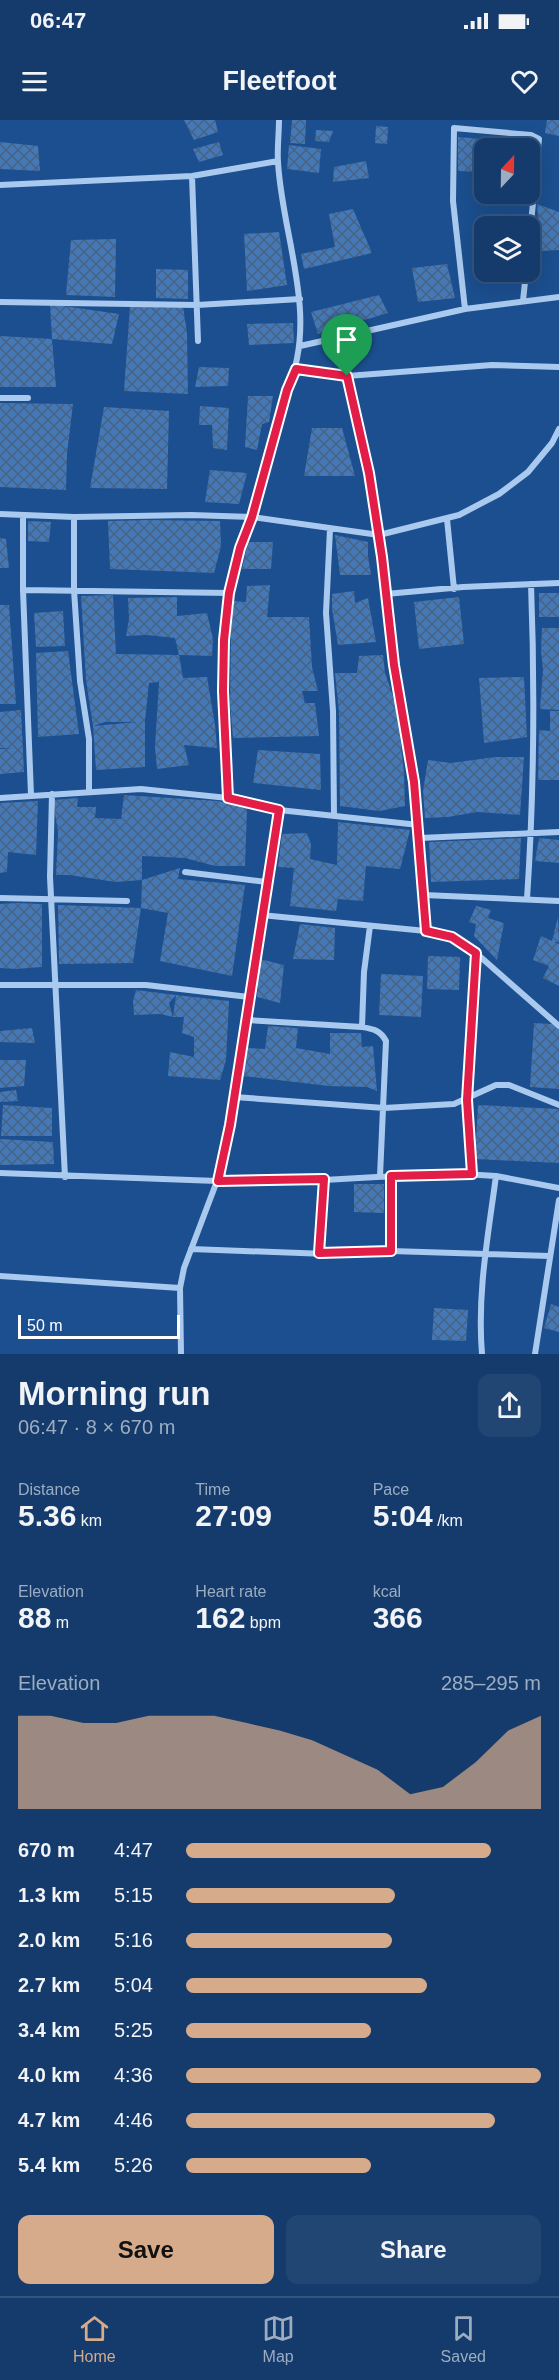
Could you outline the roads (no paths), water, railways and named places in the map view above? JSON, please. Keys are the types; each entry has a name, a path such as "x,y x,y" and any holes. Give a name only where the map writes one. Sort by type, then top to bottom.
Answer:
{"street":[{"path":"228,798 223,691 224,640 229,593 287,390 296,369 300,345 300,298 278,161 279,120"},
{"path":"465,309 453,201 452,135 454,128 531,135 538,139 532,216"},
{"path":"0,185 192,176 278,161"},
{"path":"192,176 198,341"},
{"path":"523,301 525,282"},
{"path":"300,345 465,309 559,297"},
{"path":"0,302 197,305 300,298"},
{"path":"296,369 347,376 492,365 559,367"},
{"path":"347,376 369,473 379,535 419,825 426,931"},
{"path":"0,398 27,398"},
{"path":"0,514 74,517 191,515 252,517 379,535 459,515 499,494 528,472 552,443 559,429"},
{"path":"23,516 23,590 31,795"},
{"path":"74,517 74,590 80,681 88,740 89,792"},
{"path":"447,519 454,589"},
{"path":"330,529 326,613 333,711 334,816"},
{"path":"386,594 559,583"},
{"path":"527,899 535,680 531,584"},
{"path":"23,590 229,593"},
{"path":"0,798 141,789 228,798 279,810 419,825"},
{"path":"52,794 52,900 65,1177"},
{"path":"181,1354 180,1288 190,1249 218,1181 234,1097 279,810"},
{"path":"420,838 531,831 559,832"},
{"path":"185,872 267,882"},
{"path":"424,895 559,901"},
{"path":"0,898 127,901"},
{"path":"261,915 426,931 452,937 476,953 559,1026"},
{"path":"362,1027 364,972 370,926"},
{"path":"472,1174 467,1100 476,953"},
{"path":"0,985 146,985 249,997"},
{"path":"246,1020 362,1027 377,1030 386,1041 380,1176"},
{"path":"234,1097 384,1108 454,1104 496,1085 509,1085 559,1104"},
{"path":"0,1173 218,1181 472,1174 496,1176 559,1188"},
{"path":"391,1176 391,1251"},
{"path":"482,1354 479,1318 481,1283 496,1176"},
{"path":"319,1253 324,1179"},
{"path":"535,1354 559,1200"},
{"path":"190,1249 319,1253 486,1252 550,1256"},
{"path":"0,1276 180,1288"}]}
